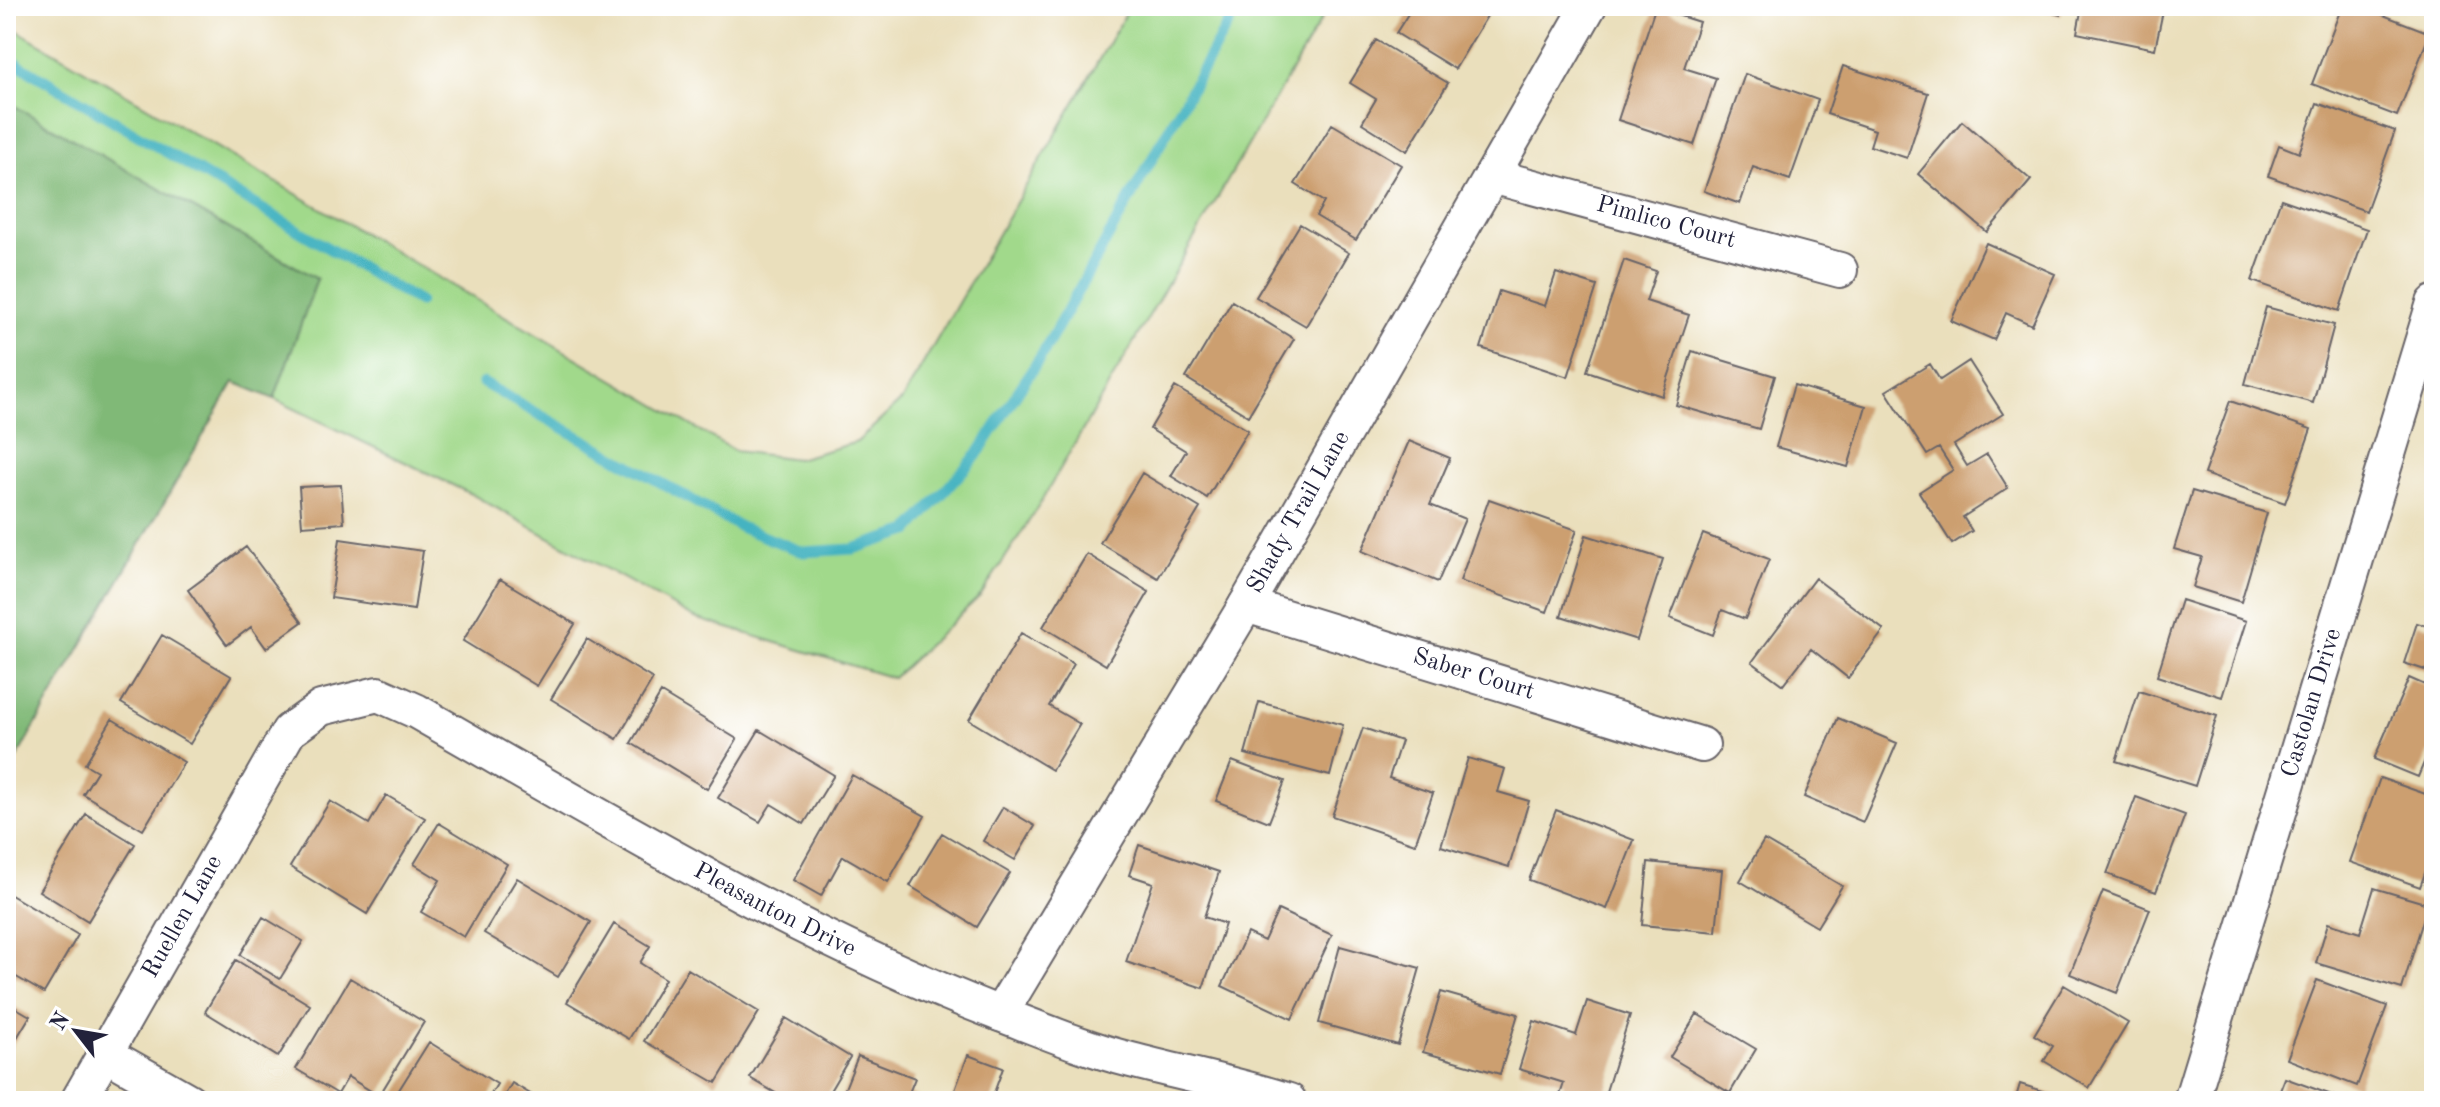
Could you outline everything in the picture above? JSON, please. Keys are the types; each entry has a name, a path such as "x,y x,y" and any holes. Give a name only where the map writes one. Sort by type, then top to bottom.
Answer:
{"street":[{"name":"Shady Trail Lane","path":"1000,1014 1246,605 1589,6"},
{"name":"Pimlico Court","path":"1492,176 1840,270"},
{"name":"Castolan Drive","path":"2191,1101 2434,303"},
{"name":"Saber Court","path":"1246,605 1702,745"},
{"name":"Pleasanton Drive","path":"289,731 321,708 378,694 416,711 702,874 849,951 1000,1014 1128,1059 1243,1086 1289,1101"},
{"name":"Ruellen Lane","path":"78,1101 289,731"},
{"path":"106,1054 189,1101"}],"green space":[{"path":"1130,6 1329,6 1038,507 981,595 893,678 695,618 471,494 274,399 317,279 6,101 6,24 735,451 797,459 857,442 902,400"},
{"path":"6,101 317,279 274,399 234,382 6,776"}],"building":[{"path":"1413,6 1493,6 1455,69 1396,33"},
{"path":"2024,6 2063,6 2061,15"},
{"path":"2082,6 2164,6 2155,49 2077,33"},
{"path":"2342,6 2360,6 2430,33 2397,116 2312,84"},
{"path":"1655,8 1699,22 1684,68 1716,78 1694,145 1618,120"},
{"path":"1376,40 1448,83 1407,151 1362,123 1376,99 1350,83"},
{"path":"1843,66 1928,93 1907,158 1870,146 1875,130 1827,114"},
{"path":"1745,74 1818,100 1790,180 1753,167 1740,204 1704,191"},
{"path":"2317,103 2395,131 2366,211 2268,176 2279,145 2299,153"},
{"path":"1962,121 2031,180 1987,232 1918,174"},
{"path":"1332,124 1401,165 1356,240 1316,216 1324,202 1295,184"},
{"path":"2281,199 2367,229 2339,311 2252,281"},
{"path":"1300,224 1349,253 1306,326 1256,297"},
{"path":"1986,243 2055,274 2032,325 2006,313 1994,340 1951,321"},
{"path":"1624,260 1656,271 1646,301 1689,315 1662,396 1587,371"},
{"path":"1556,273 1597,286 1568,377 1481,348 1499,291 1545,306"},
{"path":"1232,301 1294,339 1248,416 1186,378"},
{"path":"2266,307 2334,325 2313,403 2245,384"},
{"path":"1692,351 1775,376 1759,429 1676,405"},
{"path":"1969,361 2003,414 1954,445 1967,466 1987,454 2008,488 1963,517 1972,531 1952,544 1919,492 1953,470 1939,448 1927,455 1886,391 1930,364 1940,380"},
{"path":"1794,385 1866,406 1848,467 1776,447"},
{"path":"1175,387 1248,430 1207,498 1171,476 1186,451 1150,429"},
{"path":"2230,401 2311,429 2285,503 2204,474"},
{"path":"1409,441 1450,458 1430,505 1465,519 1438,582 1362,551"},
{"path":"1142,473 1200,508 1158,578 1100,543"},
{"path":"341,485 344,523 302,526 299,487"},
{"path":"2192,491 2267,513 2241,602 2193,587 2202,557 2174,549"},
{"path":"1489,499 1577,530 1547,612 1460,581"},
{"path":"1703,534 1769,559 1745,619 1722,610 1713,635 1670,618"},
{"path":"1586,535 1663,559 1637,640 1561,616"},
{"path":"340,539 423,551 414,610 331,598"},
{"path":"246,547 302,622 266,648 251,627 227,645 188,590"},
{"path":"1087,554 1149,592 1106,665 1043,627"},
{"path":"1815,578 1884,630 1848,678 1811,649 1783,685 1752,662"},
{"path":"500,579 575,624 537,686 463,641"},
{"path":"2181,600 2246,621 2222,697 2157,676"},
{"path":"2417,623 2434,628 2434,673 2404,663"},
{"path":"1021,633 1074,664 1049,706 1080,724 1052,770 969,720"},
{"path":"162,635 231,676 190,744 121,703"},
{"path":"587,639 653,679 617,739 551,699"},
{"path":"2409,678 2434,689 2434,755 2428,753 2418,777 2374,759"},
{"path":"2139,691 2217,716 2195,786 2116,761"},
{"path":"661,693 737,739 707,789 631,743"},
{"path":"1259,702 1343,725 1330,776 1245,754"},
{"path":"1838,718 1897,743 1863,822 1804,797"},
{"path":"112,719 184,762 143,830 83,794 97,771 85,764"},
{"path":"1363,728 1401,741 1389,778 1433,793 1415,844 1332,816"},
{"path":"759,730 834,775 804,824 771,804 760,822 718,798"},
{"path":"1468,758 1505,769 1498,792 1529,801 1509,867 1441,846"},
{"path":"1232,761 1285,781 1269,822 1216,801"},
{"path":"852,775 925,816 888,882 843,856 821,896 793,880"},
{"path":"2380,778 2434,797 2434,848 2420,887 2350,862"},
{"path":"386,795 425,818 367,914 290,867 330,801 369,824"},
{"path":"2136,797 2185,815 2156,892 2107,874"},
{"path":"1003,807 1035,826 1015,860 983,841"},
{"path":"1556,810 1634,840 1607,909 1529,880"},
{"path":"86,814 135,844 88,921 39,891"},
{"path":"439,823 507,864 464,937 421,912 440,880 414,864"},
{"path":"942,833 1010,873 977,927 910,886"},
{"path":"1764,840 1842,886 1817,927 1740,881"},
{"path":"1139,845 1219,872 1204,917 1225,924 1203,988 1126,962 1153,883 1129,875"},
{"path":"1648,862 1722,870 1716,932 1642,925"},
{"path":"517,878 591,922 558,977 484,933"},
{"path":"2374,888 2428,904 2402,989 2316,963 2328,923 2360,933"},
{"path":"2103,891 2150,909 2117,993 2070,974"},
{"path":"6,892 78,935 44,993 6,971"},
{"path":"1278,910 1332,935 1292,1019 1222,986 1247,933 1264,941"},
{"path":"263,917 303,941 280,979 240,955"},
{"path":"614,924 650,946 640,963 665,979 629,1039 567,1002"},
{"path":"1340,946 1420,968 1398,1045 1319,1023"},
{"path":"236,960 310,1005 278,1057 205,1012"},
{"path":"688,969 759,1012 716,1083 644,1041"},
{"path":"350,978 424,1022 379,1096 348,1077 338,1094 296,1069"},
{"path":"2317,980 2387,1006 2357,1086 2287,1059"},
{"path":"2064,985 2128,1023 2089,1088 2044,1061 2053,1046 2034,1035"},
{"path":"1441,992 1518,1014 1500,1074 1423,1052"},
{"path":"1587,1001 1630,1015 1603,1101 1570,1101 1559,1098 1564,1083 1519,1069 1534,1021 1576,1035"},
{"path":"6,1002 30,1016 6,1056"},
{"path":"1697,1014 1756,1049 1730,1093 1670,1057"},
{"path":"786,1018 850,1057 824,1101 789,1101 750,1078"},
{"path":"429,1042 497,1084 487,1101 392,1101"},
{"path":"968,1055 1003,1068 991,1101 951,1101"},
{"path":"858,1056 915,1078 909,1093 928,1101 840,1101"},
{"path":"2285,1078 2348,1101 2276,1101"},
{"path":"512,1083 542,1101 501,1101"},
{"path":"2020,1084 2071,1100 2071,1101 2015,1101"}],"waterway":[{"path":"483,383 742,528 803,552 853,549 909,531 977,455 1043,353 1238,6"},
{"path":"6,57 419,302"}]}
